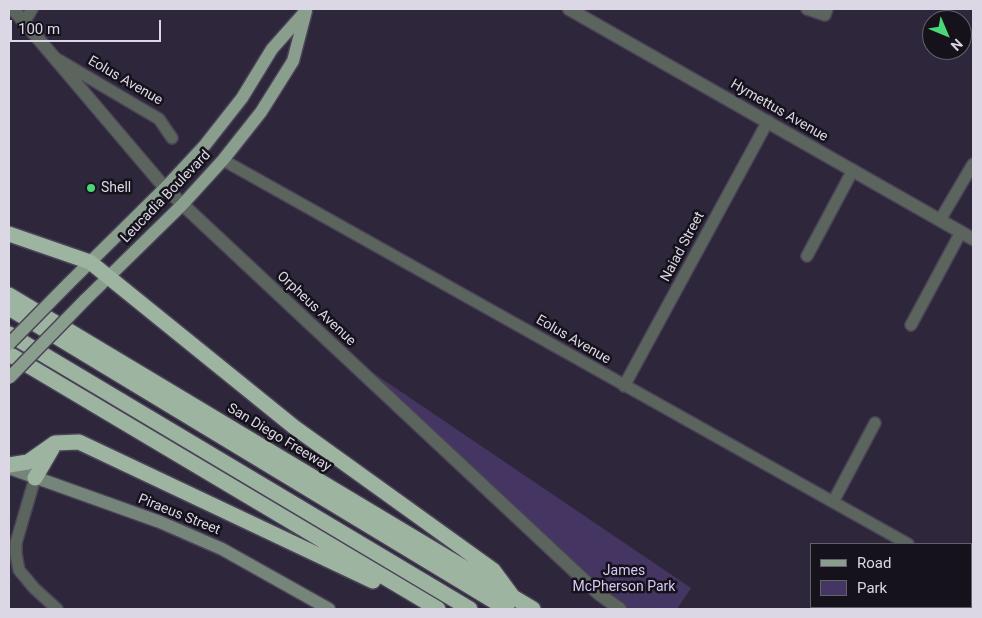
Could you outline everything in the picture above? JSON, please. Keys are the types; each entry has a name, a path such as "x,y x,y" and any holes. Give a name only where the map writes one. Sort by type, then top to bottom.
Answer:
{"highway":[{"path":"9,234 90,262 286,420 493,570 510,603"},
{"name":"San Diego Freeway","path":"9,295 510,603 534,609"},
{"path":"9,308 510,603"},
{"path":"9,334 470,609"},
{"path":"9,354 438,609"},
{"path":"9,467 28,462 55,443 79,442 434,609"},
{"path":"35,478 55,443"}],"main road":[{"name":"Leucadia Boulevard","path":"9,378 182,205 223,160 261,112 292,61 307,10"},
{"name":"Leucadia Boulevard","path":"9,344 165,188 205,145 242,98 272,49 307,10"},
{"name":"Piraeus Street","path":"9,467 160,522 222,549 329,609"}],"street":[{"name":"Orpheus Avenue","path":"14,9 165,188 182,205 592,588 620,609"},
{"path":"25,21 32,9"},
{"name":"Hymettus Avenue","path":"569,9 973,239"},
{"path":"807,9 824,15 827,9"},
{"name":"Eolus Avenue","path":"56,58 159,119 172,138"},
{"name":"Naiad Street","path":"624,386 768,121"},
{"name":"Eolus Avenue","path":"223,160 906,543"},
{"path":"940,220 973,164"},
{"path":"808,256 853,170"},
{"path":"911,325 961,232"},
{"path":"833,502 875,423"},
{"path":"35,478 16,543 16,554 19,570 34,588 57,609"}],"green space":[{"name":"James McPherson Park","path":"326,341 691,588 677,609 614,609"}],"place":[{"name":"Shell","path":"91,188"}]}
